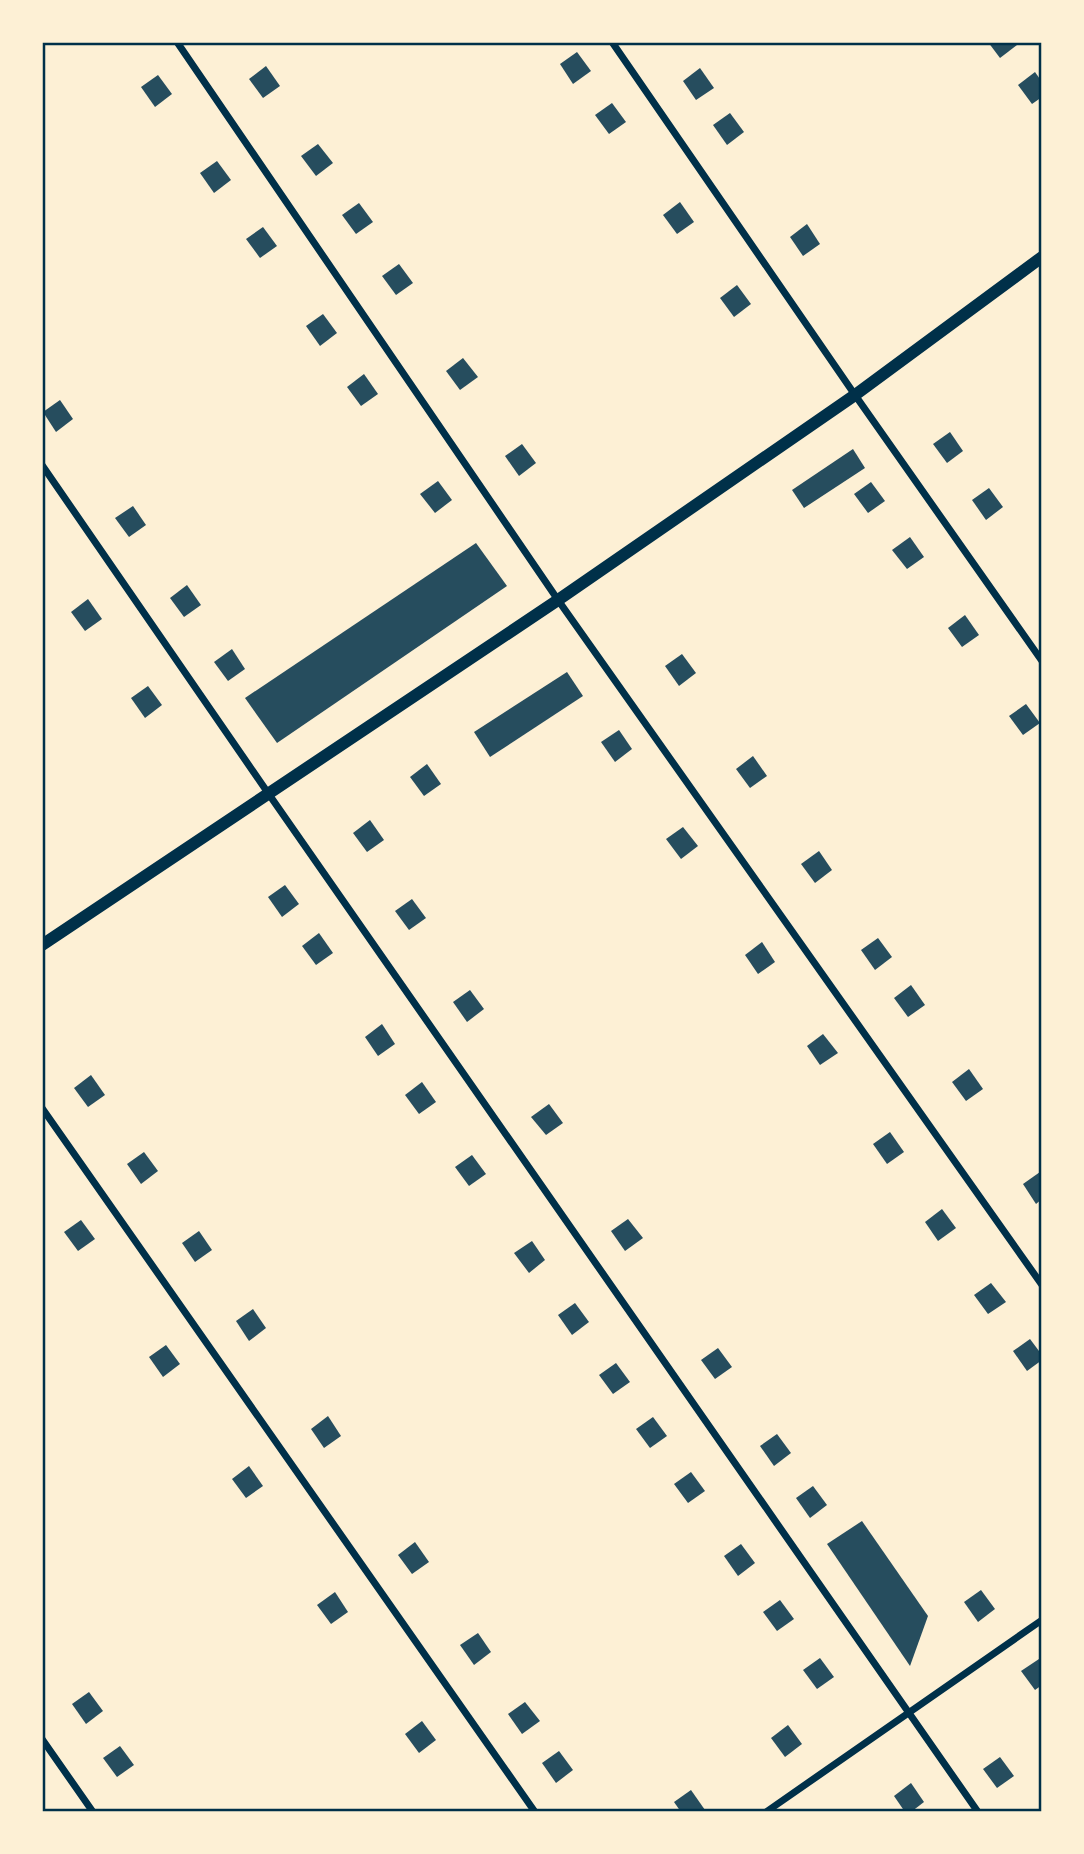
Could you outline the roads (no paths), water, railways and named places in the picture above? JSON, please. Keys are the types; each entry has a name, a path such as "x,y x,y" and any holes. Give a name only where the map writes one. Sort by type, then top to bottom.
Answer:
{"street":[{"path":"177,42 558,600 1042,1285"},
{"path":"612,42 1042,662"},
{"path":"42,945 558,600 855,395 1042,257"},
{"path":"42,465 978,1812"},
{"path":"42,1108 535,1812"},
{"path":"766,1812 1042,1620"},
{"path":"42,1739 93,1812"}]}
